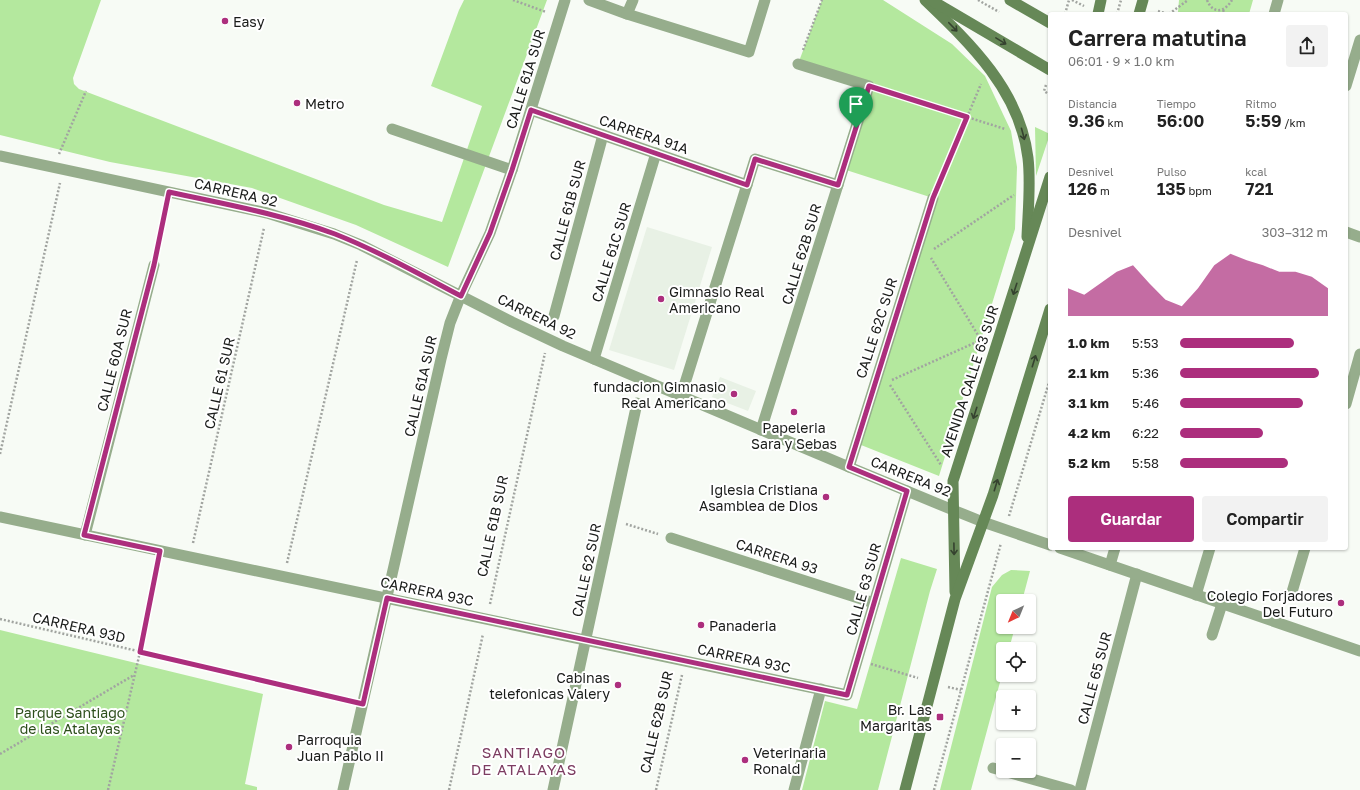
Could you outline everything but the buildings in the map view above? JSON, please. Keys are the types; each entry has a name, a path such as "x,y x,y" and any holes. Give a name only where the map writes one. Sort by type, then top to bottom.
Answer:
{"main road":[{"path":"925,0 978,54 995,75 1010,100 1018,119 1024,135 1030,177 1026,252"},
{"path":"931,0 1048,69"},
{"path":"1010,0 1048,22"},
{"path":"1098,12 1101,0"},
{"path":"1140,12 1143,0"},
{"name":"AVENIDA CALLE 63 SUR","path":"955,599 953,481 1048,183"},
{"name":"AVENIDA CALLE 63 SUR","path":"905,790 955,599 992,495 1048,315"}],"street":[{"name":"CALLE 61A SUR","path":"343,790 440,359 450,322 490,233 512,170 565,0"},
{"path":"589,0 627,14 749,52 765,0"},
{"path":"627,14 633,0"},
{"path":"1275,12 1278,0"},
{"path":"1348,79 1360,40"},
{"path":"798,64 869,86"},
{"name":"CALLE 62B SUR","path":"761,430 869,86"},
{"name":"CARRERA 91A","path":"531,110 747,185"},
{"path":"392,129 512,170"},
{"name":"CALLE 61B SUR","path":"554,316 603,136"},
{"name":"CALLE 61C SUR","path":"594,359 656,154"},
{"name":"CARRERA 92","path":"0,156 267,213 311,226 361,244 548,339 907,491 983,522 1048,544"},
{"path":"681,396 755,159 838,185"},
{"name":"CALLE 62C SUR","path":"849,467 933,198"},
{"path":"1348,233 1360,237"},
{"name":"CALLE 60A SUR","path":"84,535 154,265"},
{"path":"1348,397 1360,354"},
{"name":"CALLE 62 SUR","path":"553,790 587,640 637,403"},
{"name":"CALLE 63 SUR","path":"847,695 907,491"},
{"name":"CARRERA 93C","path":"0,517 847,695"},
{"name":"CARRERA 93","path":"671,538 874,602"},
{"path":"1066,550 1360,651"},
{"path":"1110,566 1114,550"},
{"path":"1196,595 1209,550"},
{"path":"1292,592 1304,550"},
{"name":"CALLE 65 SUR","path":"1080,790 1137,574"},
{"path":"1212,635 1222,604"},
{"path":"794,790 821,689"},
{"path":"993,768 1071,790"}],"path":[{"path":"513,0 560,17"},
{"path":"798,64 822,0"},
{"path":"1066,12 1069,0"},
{"path":"1118,12 1121,0"},
{"path":"1171,12 1188,0"},
{"path":"1207,0 1214,9 1223,10 1232,0"},
{"path":"933,198 982,83"},
{"path":"869,86 1011,131"},
{"path":"0,454 58,169 86,91"},
{"path":"1044,91 1048,94"},
{"path":"154,265 169,192"},
{"path":"934,249 1017,193"},
{"name":"CALLE 61 SUR","path":"190,557 267,213"},
{"path":"284,577 361,244"},
{"path":"928,254 981,340 888,382 942,466"},
{"name":"CALLE 61B SUR","path":"448,790 548,339"},
{"path":"1009,515 1048,386"},
{"path":"612,519 671,538"},
{"path":"934,790 1000,545"},
{"path":"108,790 140,652 160,551"},
{"name":"CARRERA 93D","path":"0,619 363,704"},
{"path":"857,660 961,690"},
{"name":"CALLE 62B SUR","path":"656,790 685,661"},
{"path":"0,754 134,674"}],"shaded area":[{"name":"Gimnasio Real Americano","path":"647,227 712,247 674,370 609,350"},
{"name":"fundacion Gimnasio Real Americano","path":"720,377 756,391 748,411 712,397"}],"green space":[{"path":"0,0 101,0 73,78 74,84 79,89 384,205 442,222 482,106 431,86 459,10 464,0 547,0 448,267 356,225 252,188 110,162 0,135"},
{"path":"822,0 883,0 952,44 985,76 1011,131 1017,167 1015,229 939,476 856,443 933,198 843,169 869,86 798,64"},
{"path":"1179,0 1253,0 1250,12 1178,12"},
{"path":"1035,127 1048,133 1048,140 1036,176"},
{"path":"901,558 937,569 878,790 802,790 825,701 857,709"},
{"path":"1011,570 1030,571 1024,594 996,594 996,634 1013,634 1011,642 996,642 996,682 1000,682 998,690 996,690 996,697 971,790 940,790 992,587 1002,575"},
{"name":"Parque Santiago de las Atalayas","path":"0,630 263,694 245,784 257,787 257,790 0,790"}],"place":[{"name":"Easy","path":"225,21"},
{"name":"Metro","path":"297,103"},
{"name":"Gimnasio Real Americano","path":"661,299"},
{"name":"fundacion Gimnasio Real Americano","path":"734,394"},
{"name":"Papeleria Sara y Sebas","path":"794,412"},
{"name":"Iglesia Cristiana Asamblea de Dios","path":"826,497"},
{"name":"Colegio Forjadores Del Futuro","path":"1341,603"},
{"name":"Panaderia","path":"701,625"},
{"name":"Cabinas telefonicas Valery","path":"618,685"},
{"name":"Br. Las Margaritas","path":"940,717"},
{"name":"Parroquia Juan Pablo II","path":"289,747"},
{"name":"Veterinaria Ronald","path":"745,760"}],"district":[{"name":"SANTIAGO DE ATALAYAS","path":"524,760"}],"route":[{"path":"869,86 967,117 933,198 849,467 907,491 847,695 387,598 363,704 140,652 160,551 84,535 154,265 169,192 267,213 334,234 361,244 461,296 490,233 531,110 747,185 755,159 838,185 856,128 869,86"}]}
